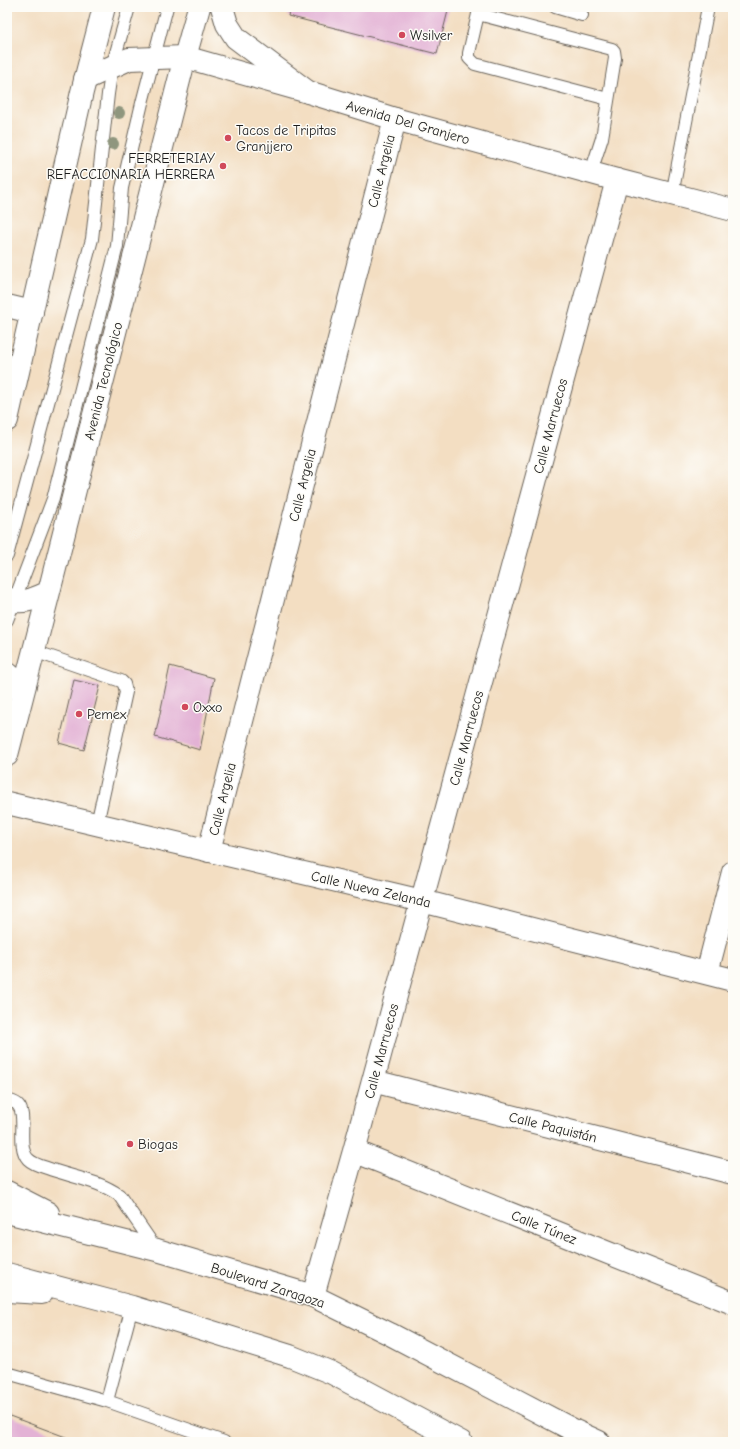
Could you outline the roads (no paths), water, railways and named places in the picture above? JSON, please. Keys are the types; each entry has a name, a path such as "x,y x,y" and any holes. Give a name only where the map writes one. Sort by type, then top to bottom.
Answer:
{"street":[{"path":"7,420 85,80 104,7"},
{"name":"Avenida Tecnológico","path":"7,755 199,7"},
{"path":"222,7 227,24 236,38 308,92"},
{"name":"Avenida Del Granjero","path":"85,80 129,60 185,57 308,92 394,119 672,195 733,210"},
{"name":"Calle Argelia","path":"209,851 394,119"},
{"name":"Calle Marruecos","path":"313,1296 354,1152 617,180"},
{"path":"7,306 32,312"},
{"path":"9,607 49,592"},
{"path":"7,672 22,693"},
{"name":"Calle Nueva Zelanda","path":"7,803 422,901 733,980"},
{"path":"707,973 733,872"},
{"name":"Calle Paquistán","path":"373,1081 733,1173"},
{"name":"Calle Túnez","path":"354,1152 733,1303"},
{"path":"7,1192 85,1232"},
{"name":"Boulevard Zaragoza","path":"7,1212 157,1250 313,1296 599,1442"},
{"path":"7,1274 132,1307 290,1356 338,1376 461,1442"},
{"path":"7,1292 89,1296"}],"lane":[{"path":"7,556 92,239 112,67 129,7"},
{"path":"9,607 53,499 117,246 122,188 167,7"},
{"path":"555,7 582,15"},
{"path":"672,195 708,7"},
{"path":"591,172 602,138 615,58 614,51 612,49 480,10 469,53 469,58 475,64 608,99"},
{"path":"34,651 121,681 126,686 126,692 97,824"},
{"path":"7,1100 17,1104 21,1110 22,1147 24,1154 35,1164 94,1182 111,1189 120,1195 157,1250"},
{"path":"107,1402 132,1307"},
{"path":"7,1373 107,1402 224,1442"}],"place":[{"name":"Wsilver","path":"402,35"},
{"name":"Tacos de Tripitas Granjjero","path":"228,138"},
{"name":"FERRETERIAY REFACCIONARIA HERRERA","path":"223,166"},
{"name":"Oxxo","path":"185,707"},
{"name":"Pemex","path":"79,714"},
{"name":"Biogas","path":"130,1144"}]}
